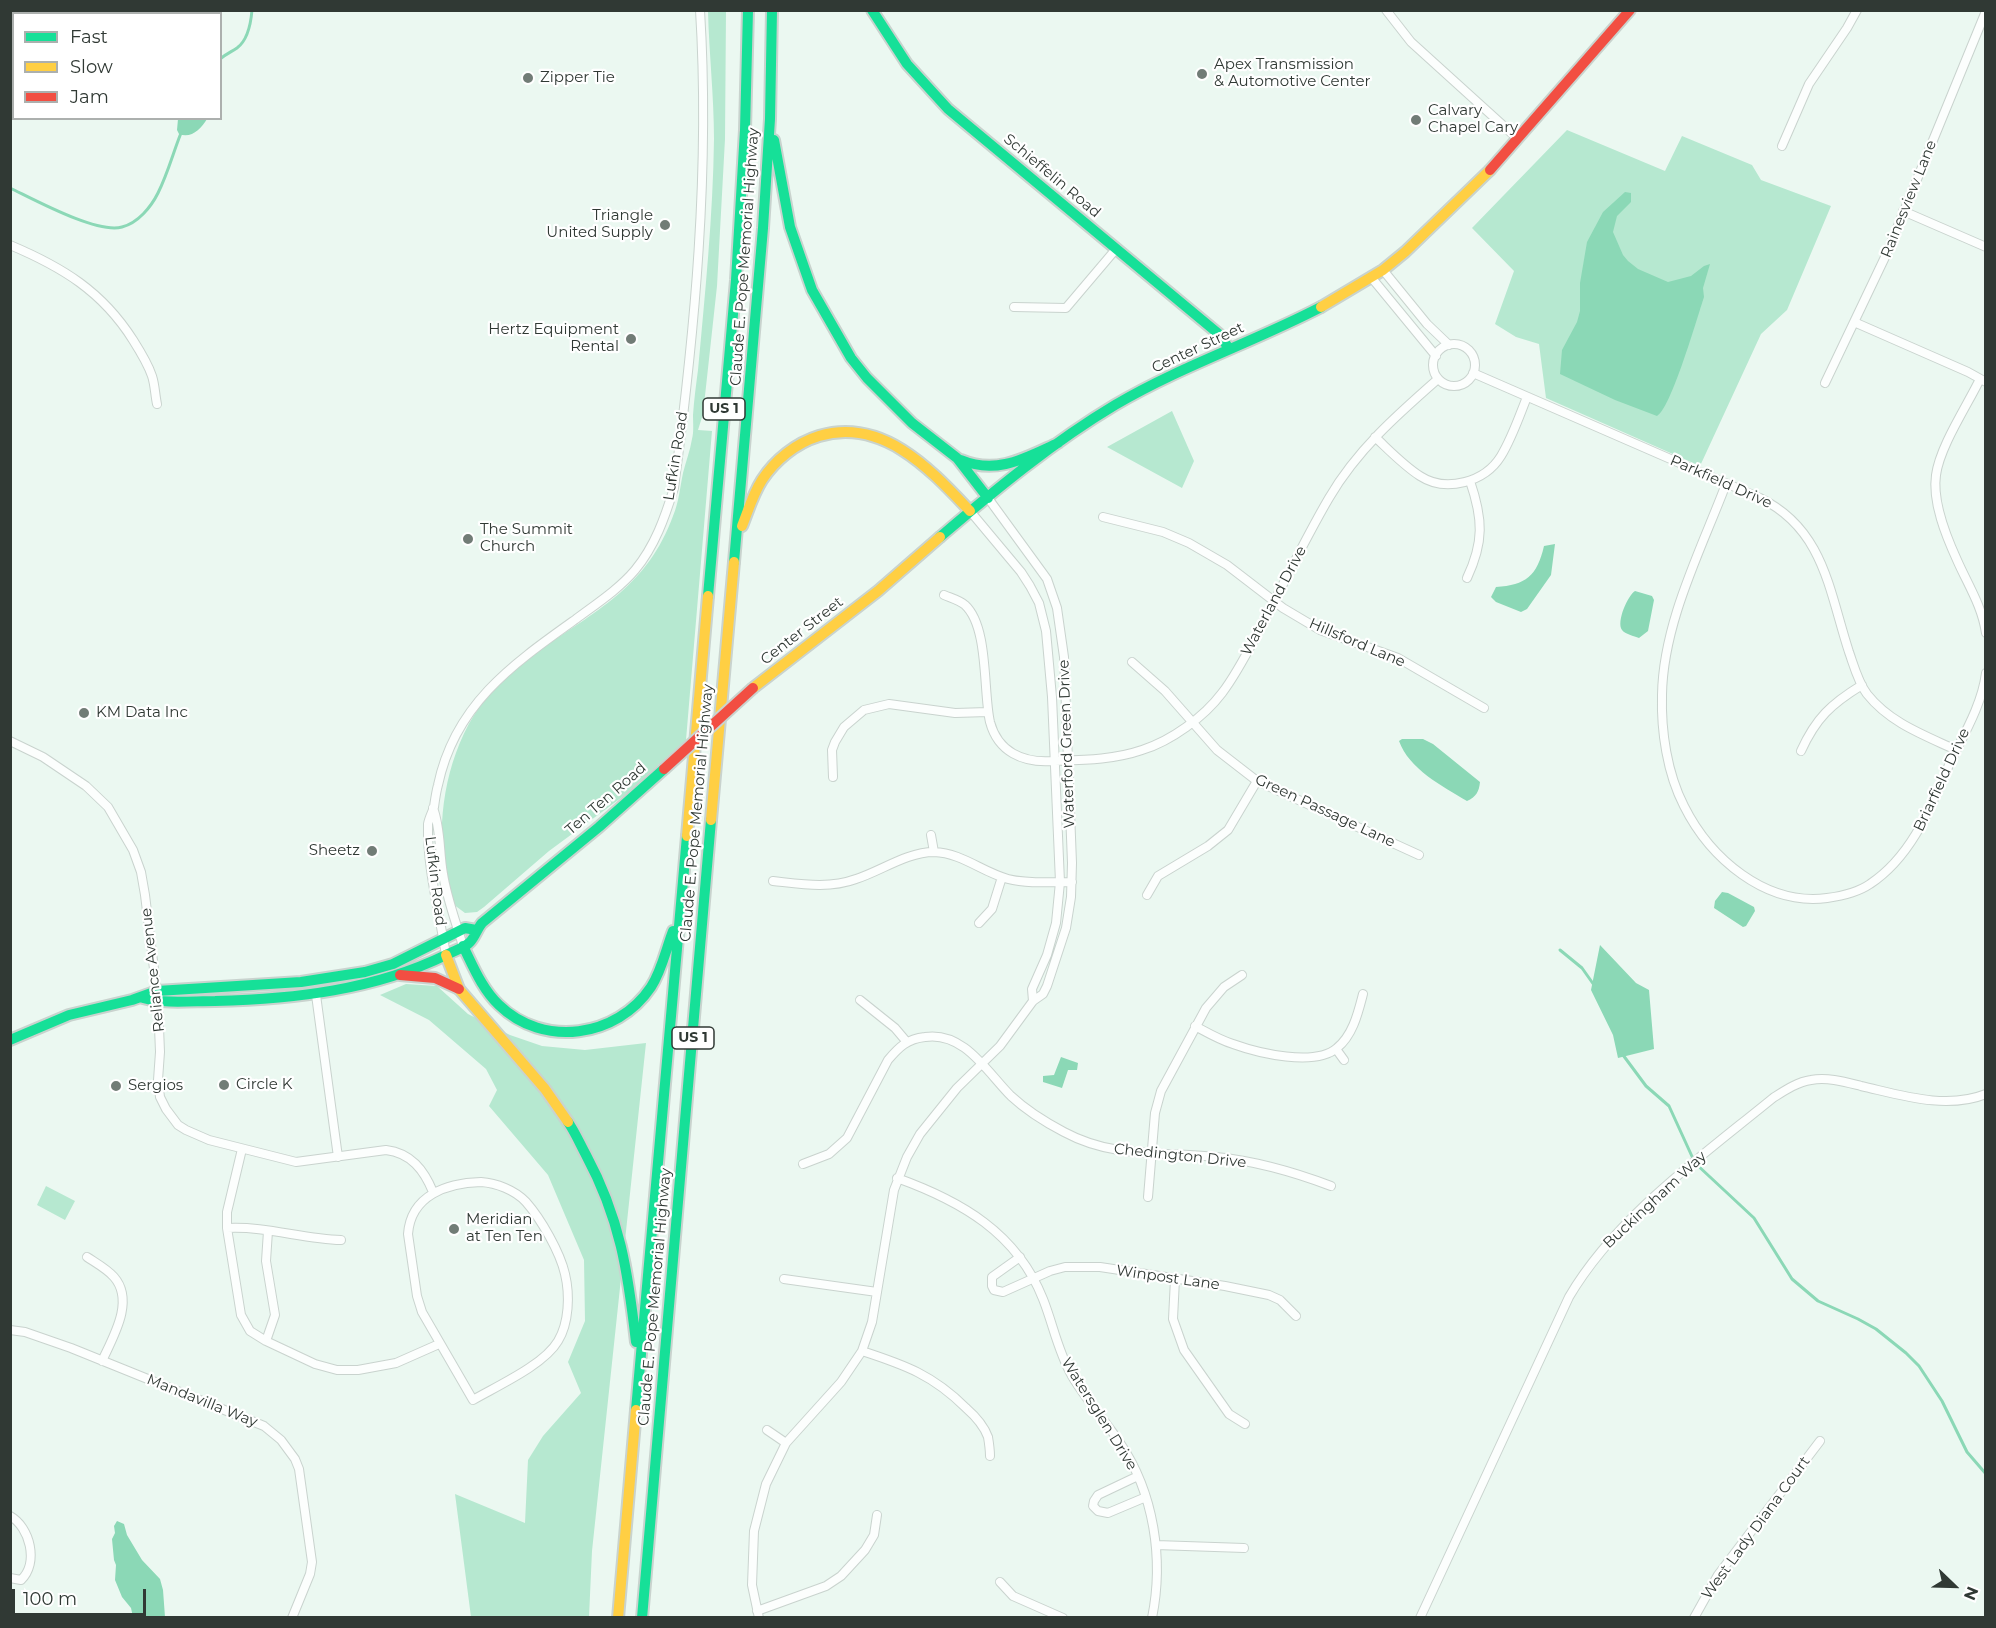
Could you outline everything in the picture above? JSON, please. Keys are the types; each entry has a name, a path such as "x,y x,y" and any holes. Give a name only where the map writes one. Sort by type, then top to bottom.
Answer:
{"main road":[{"name":"Claude E. Pope Memorial Highway","path":"618,1617 736,269 746,130 748,10"},
{"name":"Claude E. Pope Memorial Highway","path":"642,1617 765,209 770,119 772,10"},
{"name":"Schieffelin Road","path":"872,10 908,64 948,109 1220,335 1228,349"},
{"name":"Center Street","path":"753,688 878,591 970,511 1058,443 1115,405 1188,367 1302,317 1344,295 1383,270 1448,211 1518,139 1630,10"},
{"path":"770,119 790,227 812,290 851,358 873,384 912,423 957,458 972,466 987,468 1004,466 1058,443"},
{"path":"737,539 764,478 780,458 800,442 838,432 873,435 904,450 944,484 970,511"},
{"path":"957,458 988,498"},
{"name":"Ten Ten Road","path":"158,996 292,998 316,995 400,975 470,943 476,930 664,769 753,688"},
{"path":"463,946 483,986 500,1007 512,1017 526,1025 549,1031 584,1032 605,1027 621,1018 645,995 660,969 680,912"},
{"name":"Ten Ten Road","path":"10,1040 44,1024 90,1009 143,998 330,979 393,964 465,928 476,930"},
{"path":"446,955 459,989 545,1089 571,1126 601,1182 623,1247 630,1286 639,1373"},
{"path":"400,975 435,978 459,989"}],"street":[{"name":"Lufkin Road","path":"446,955 431,873 428,822 440,772 462,723 477,700 506,671 605,598 635,570 650,549 664,522 674,488 699,253 703,140 703,56 700,10"},
{"path":"1386,10 1411,42 1518,139"},
{"path":"1782,146 1809,84 1857,10"},
{"name":"Rainesview Lane","path":"1825,383 1879,271 1986,11"},
{"path":"1903,212 1986,247"},
{"path":"10,245 72,275 111,310 140,351 152,376 157,404"},
{"path":"1014,307 1066,308 1116,249"},
{"path":"1383,270 1427,324 1449,345"},
{"path":"1371,277 1436,356"},
{"path":"1854,322 1983,380 1942,454 1936,474 1935,490 1950,544 1975,596 1986,633"},
{"path":"1455,344 1467,349 1474,360 1473,373 1469,379 1457,386 1449,385 1438,379 1433,367 1436,356 1443,347 1449,345 1455,344"},
{"name":"Parkfield Drive","path":"1473,373 1773,504 1806,534 1818,555 1862,685 1877,705 1895,720 1956,750"},
{"name":"Waterland Drive","path":"944,595 967,607 976,623 982,647 988,712 993,733 1008,751 1032,761 1055,761 1107,758 1144,750 1170,737 1207,710 1227,686 1329,497 1358,456 1375,437 1397,414 1438,379"},
{"path":"1375,437 1405,465 1425,479 1448,483 1470,481 1498,461 1527,397"},
{"path":"1467,578 1476,558 1481,533 1470,481"},
{"name":"Briarfield Drive","path":"1726,484 1671,630 1665,660 1662,695 1665,740 1673,778 1683,804 1698,831 1708,843 1741,873 1776,893 1794,898 1813,899 1845,895 1874,881 1890,868 1908,846 1925,819 1978,703 1986,673"},
{"name":"Waterford Green Drive","path":"758,1614 752,1584 755,1523 766,1484 786,1443 841,1382 862,1351 872,1322 891,1201 897,1178 928,1122 957,1088 1015,1028 1033,1001 1043,994 1063,943 1072,882 1064,657 1057,608 1047,579 988,498"},
{"name":"Waterford Green Drive","path":"970,511 1021,572 1039,603 1046,631 1060,882 1056,923 1047,955 1032,989 1033,1001"},
{"name":"Hillsford Lane","path":"1103,517 1147,527 1190,543 1218,560 1283,608 1320,630 1398,658 1484,708"},
{"name":"Green Passage Lane","path":"1132,662 1165,691 1217,750 1257,781 1419,855"},
{"path":"1801,751 1810,731 1826,711 1862,685"},
{"path":"833,777 832,750 835,742 844,727 864,710 889,704 955,713 988,712"},
{"name":"Reliance Avenue","path":"10,741 36,753 78,780 103,801 118,822 133,850 141,872 158,996 160,1052 158,1080 160,1097 166,1109 186,1130 209,1140 296,1162 386,1150 403,1154 415,1162 423,1172 433,1192"},
{"path":"1147,895 1158,876 1208,846 1228,830 1257,781"},
{"name":"Lufkin Road","path":"433,808 437,819 442,870 448,901 463,946"},
{"path":"931,835 934,852"},
{"path":"773,881 831,885 855,880 915,855 934,852 969,861 1002,877 1034,882 1072,882"},
{"path":"979,923 992,909 1002,877"},
{"path":"1148,1197 1155,1113 1161,1091 1195,1026 1214,998 1224,987 1242,975"},
{"path":"1195,1026 1233,1044 1277,1054 1314,1057 1336,1049 1353,1026 1363,994"},
{"path":"316,995 338,1157"},
{"path":"803,1164 829,1154 847,1138 888,1060 906,1041 895,1028 860,1000"},
{"name":"Chedington Drive","path":"906,1041 935,1036 945,1037 966,1048 1024,1108 1076,1139 1105,1148 1151,1155 1214,1157 1244,1161 1277,1168 1331,1186"},
{"path":"1336,1049 1344,1060"},
{"name":"Buckingham Way","path":"1421,1615 1569,1297 1588,1267 1627,1222 1773,1098 1809,1080 1835,1080 1913,1098 1944,1101 1965,1100 1986,1094"},
{"path":"242,1149 227,1212 227,1228 241,1315 250,1331 315,1364 337,1370 396,1363 439,1344"},
{"name":"Watersglen Drive","path":"897,1178 970,1211 1008,1242 1035,1279 1071,1374 1119,1442 1138,1476 1146,1497 1156,1545 1157,1586 1152,1617"},
{"path":"481,1182 490,1183 518,1195 550,1240 566,1274 566,1318 564,1328 551,1351 542,1360 472,1400 422,1312 417,1296 408,1234 409,1223 415,1208 433,1192 481,1182"},
{"path":"227,1228 259,1228 341,1240"},
{"path":"266,1341 275,1315 266,1261 268,1230"},
{"path":"87,1257 112,1275 118,1282 123,1297 121,1317 102,1361"},
{"name":"Winpost Lane","path":"1020,1257 992,1277 994,1290 1003,1292 1050,1271 1083,1266 1225,1286 1269,1295 1280,1300 1296,1316"},
{"path":"784,1279 877,1292"},
{"path":"1175,1279 1173,1319 1184,1350 1229,1414 1245,1424"},
{"name":"Mandavilla Way","path":"10,1330 44,1338 264,1426 290,1449 299,1469 312,1562 310,1575 292,1617"},
{"path":"862,1351 908,1367 945,1389 970,1411 982,1426 988,1437 990,1456"},
{"path":"767,1430 786,1443"},
{"name":"West Lady Diana Court","path":"1694,1617 1718,1575 1820,1441"},
{"path":"1138,1476 1098,1496 1094,1501 1094,1506 1098,1511 1108,1513 1146,1497"},
{"path":"758,1614 826,1586 841,1576 865,1550 874,1535 877,1515"},
{"path":"10,1516 21,1523 26,1530 30,1547 25,1576 21,1580 10,1578"},
{"path":"1156,1545 1244,1548"},
{"path":"1000,1582 1012,1596 1063,1617"},
{"path":"1421,1615 1431,1617"}],"shaded area":[{"path":"708,11 726,11 725,139 717,286 703,414 698,430 712,431 686,740 625,795 549,851 484,907 477,912 465,913 453,904 450,897 443,856 442,823 447,783 469,724 479,707 510,673 585,620 636,577 663,540 677,505 693,433 693,409 710,226 714,139"},
{"path":"178,120 206,120 192,134 179,134"},
{"path":"1567,130 1665,171 1682,136 1752,165 1761,180 1831,206 1787,310 1761,334 1700,466 1546,398 1539,344 1516,337 1495,324 1514,271 1472,228"},
{"path":"1625,192 1631,193 1631,202 1617,216 1613,232 1628,261 1638,269 1668,282 1691,276 1710,264 1703,288 1704,297 1683,362 1663,410 1657,416 1615,400 1560,374 1562,350 1577,322 1580,311 1580,283 1587,242 1603,212"},
{"path":"1172,411 1194,461 1182,488 1107,447"},
{"path":"1555,544 1551,575 1527,609 1521,612 1496,602 1491,597 1496,587 1515,584 1529,577 1538,565 1544,546"},
{"path":"1635,591 1652,596 1654,600 1648,631 1639,638 1625,633 1621,626 1624,609"},
{"path":"1423,739 1433,744 1480,782 1479,789 1473,798 1467,801 1427,776 1410,760 1399,741"},
{"path":"1722,892 1754,907 1755,911 1746,926 1743,927 1714,908 1715,901"},
{"path":"1600,945 1636,983 1649,990 1654,1049 1618,1058 1613,1035 1591,990"},
{"path":"406,984 437,986 468,1014 510,1035 542,1046 585,1050 646,1043 592,1551 589,1617 471,1617 455,1494 525,1523 528,1460 543,1436 581,1393 568,1362 585,1321 584,1260 548,1175 489,1106 497,1090 486,1069 429,1020 380,995"},
{"path":"1061,1057 1078,1063 1077,1070 1068,1070 1062,1088 1043,1082 1043,1076 1054,1075"},
{"path":"46,1186 75,1201 65,1220 37,1205"},
{"path":"117,1521 124,1524 127,1535 142,1560 160,1579 165,1617 133,1617 131,1608 122,1597 115,1580 116,1565 112,1539"}],"waterway":[{"path":"222,58 241,45 250,25 252,10"},
{"path":"10,188 82,221 97,226 122,227 139,218 155,198 165,178 181,133"},
{"path":"1560,950 1582,968 1594,985"},
{"path":"1623,1055 1646,1086 1669,1106 1695,1163 1754,1218 1792,1279 1818,1301 1876,1329 1919,1366 1942,1401 1967,1452 1986,1474"}],"traffic: fast":[{"path":"708,596 736,280 745,130 748,10"},
{"path":"734,562 763,228 770,119 772,10"},
{"path":"872,10 907,64 948,109 1220,335 1229,349"},
{"path":"774,140 790,227 812,290 851,358 867,378 912,423 957,458 988,498"},
{"path":"940,537 1003,484 1092,419 1115,405 1166,378 1321,307"},
{"path":"961,460 987,466 1011,463 1058,443"},
{"path":"143,998 188,1002 304,995 391,977 419,967 468,944 482,923 599,827 664,769"},
{"path":"642,1618 711,820"},
{"path":"636,1410 687,836"},
{"path":"10,1040 69,1015 132,1000 157,991 301,982 365,972 393,964 465,928 476,930"},
{"path":"463,946 488,992 499,1005 517,1019 537,1028 557,1032 579,1031 600,1026 619,1017 637,1004 655,980 673,931"},
{"path":"568,1122 598,1178 615,1223 626,1269 636,1342"}],"traffic: slow":[{"path":"1321,307 1383,270 1405,252 1490,170"},
{"path":"742,526 759,485 780,459 810,439 842,432 864,434 904,451 939,479 970,511"},
{"path":"753,688 878,591 940,537"},
{"path":"711,820 734,562"},
{"path":"687,836 708,596"},
{"path":"446,955 459,989 545,1089 568,1122"},
{"path":"618,1618 636,1410"}],"traffic: jam":[{"path":"1490,170 1630,10"},
{"path":"664,769 753,688"},
{"path":"400,975 435,978 459,989"}],"place":[{"name":"Apex Transmission & Automotive Center","path":"1202,74"},
{"name":"Zipper Tie","path":"528,78"},
{"name":"Calvary Chapel Cary","path":"1416,120"},
{"name":"Triangle United Supply","path":"665,225"},
{"name":"Hertz Equipment Rental","path":"631,339"},
{"name":"The Summit Church","path":"468,539"},
{"name":"KM Data Inc","path":"84,713"},
{"name":"Sheetz","path":"372,851"},
{"name":"Circle K","path":"224,1085"},
{"name":"Sergios","path":"116,1086"},
{"name":"Meridian at Ten Ten","path":"454,1229"}]}
